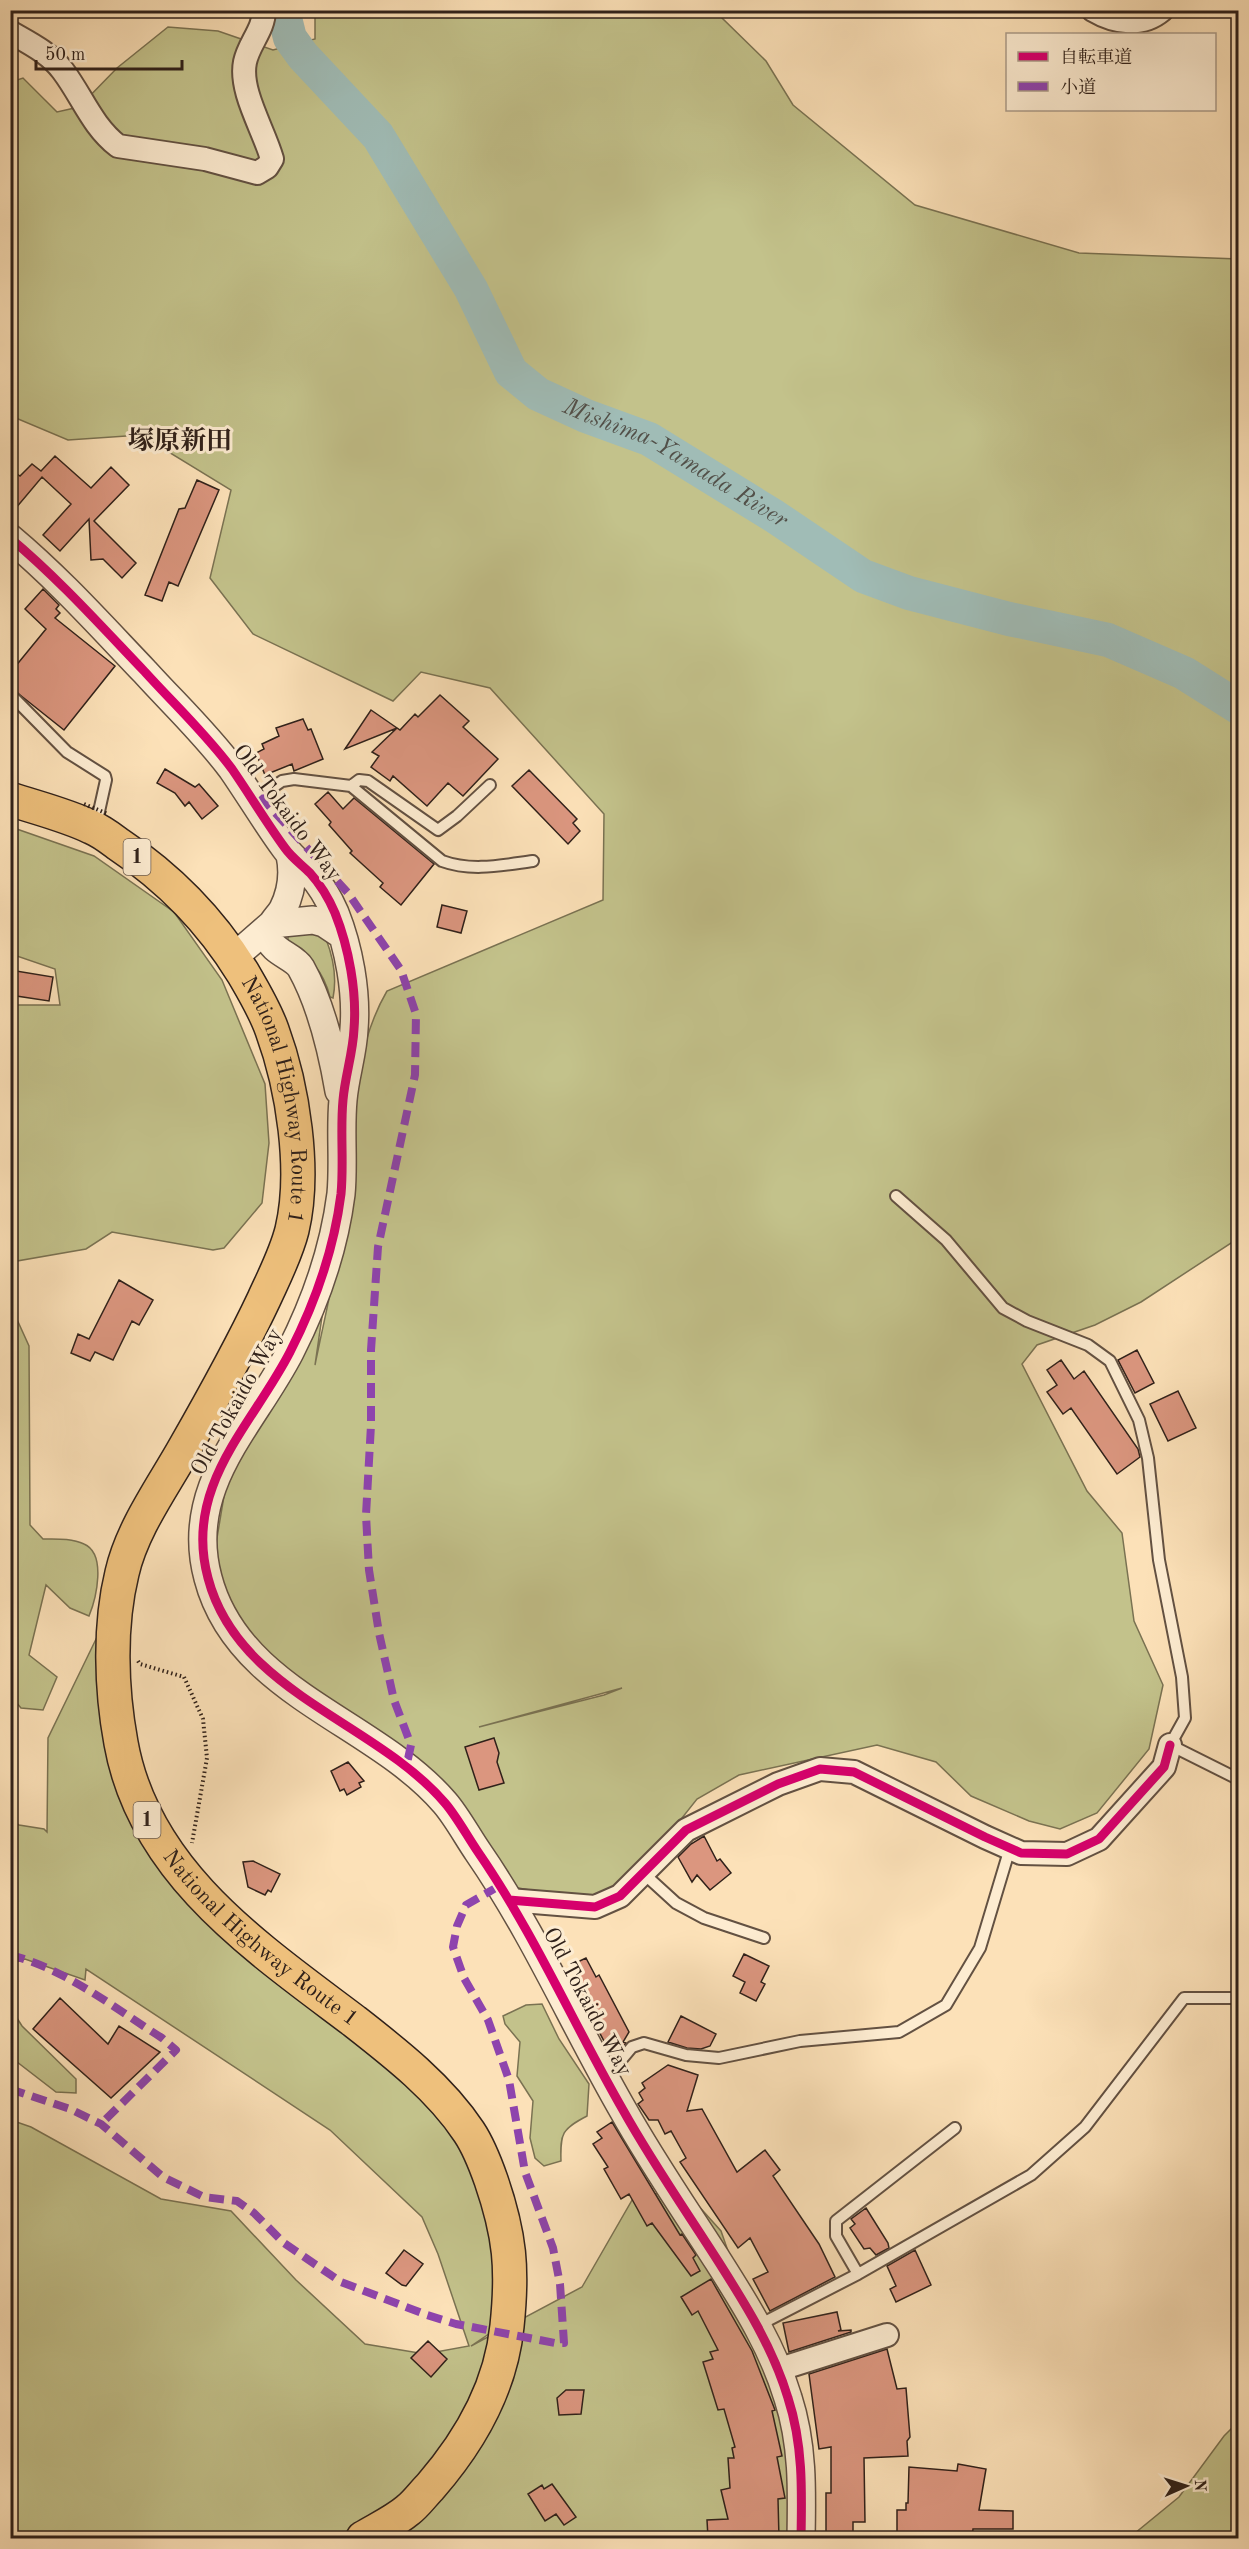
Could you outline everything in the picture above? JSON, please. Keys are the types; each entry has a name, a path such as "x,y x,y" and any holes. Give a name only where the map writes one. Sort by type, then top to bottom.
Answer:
{"highway":[{"name":"National Highway Route 1","path":"10,800 96,815 186,898 258,943 260,1003 273,1032 283,1065 295,1133 297,1193 292,1231 280,1265 240,1350 142,1522 122,1569 114,1618 115,1708 122,1749 136,1795 152,1829 171,1860 208,1902 246,1939 395,2053 446,2103 468,2131 483,2156 503,2216 510,2250 511,2285 505,2349 486,2405 452,2461 410,2509 363,2538"}],"street":[{"path":"10,32 53,59 63,71 94,122 108,139 118,146 206,159 257,173 267,167 272,159 244,75 246,60 264,22 264,10"},
{"path":"1093,10 1122,22 1145,21 1162,10"},
{"name":"Old Tokaido Way","path":"10,538 52,573 206,737 290,855 317,880 334,910 342,935 354,996 354,1029 342,1107 343,1157 340,1195 333,1237 318,1288 289,1353 232,1445 209,1488 203,1533 208,1578 220,1610 240,1642 284,1684 406,1767 444,1802 509,1900 625,2115 759,2325 788,2394 802,2459 801,2538"},
{"path":"258,943 283,910 292,884 293,869 290,855"},
{"path":"258,943 313,920 324,922 342,935"},
{"path":"258,943 299,965 318,1011 335,1068 342,1107"},
{"path":"318,1011 329,1018 337,1017 348,1007 354,996"},
{"path":"509,1900 595,1907 620,1896 686,1830 778,1784 820,1769 854,1772 1022,1853 1066,1854 1099,1839 1164,1767 1170,1745"},
{"path":"777,2370 887,2335"}],"lane":[{"path":"10,694 67,752 105,776 106,780 96,815"},
{"path":"253,801 282,781 294,779 351,786 442,861 456,866 473,867 533,861"},
{"path":"351,786 359,780 368,781 438,830 457,816 490,785"},
{"path":"896,1196 946,1240 1003,1308 1027,1321 1088,1345 1110,1361 1139,1420 1148,1458 1159,1560 1182,1677 1185,1718 1170,1745 1239,1779"},
{"path":"606,2079 632,2047 644,2043 686,2055 719,2058 800,2041 898,2032 946,2005 980,1948 1010,1848"},
{"path":"642,1872 676,1903 704,1918 764,1938"},
{"path":"759,2325 858,2274 1031,2175 1085,2127 1184,1998 1239,1998"},
{"path":"858,2274 836,2236 836,2221 955,2128"}],"shaded area":[{"path":"380,10 722,11 720,16 766,61 793,105 915,205 1079,253 1238,259 1238,1243 1231,1243 1141,1302 1095,1325 1037,1345 1022,1364 1087,1491 1122,1533 1134,1621 1163,1685 1149,1749 1097,1813 1060,1829 1029,1821 971,1796 936,1762 877,1745 739,1775 697,1799 620,1896 558,1895 501,1885 423,1783 338,1721 236,1622 214,1556 230,1460 328,1275 315,1365 341,1232 359,1071 375,1016 387,991 603,900 604,814 490,688 421,672 393,701 253,634 210,578 231,490 141,435 68,440 11,416 11,82 23,78 57,112 79,107 117,68 168,27 218,31 273,50 315,39 315,11 363,11 380,15","holes":["622,1688 604,1695 479,1727"]},
{"path":"11,827 94,856 174,912 222,980 265,1084 269,1143 262,1203 224,1248 213,1250 112,1232 86,1249 11,1262 11,1005 60,1005 55,969 11,954"},
{"path":"305,929 326,939 334,968 333,998 330,997 324,979 315,966 288,944 288,935"},
{"path":"10,1304 29,1346 30,1525 43,1539 69,1540 84,1544 91,1549 98,1567 97,1588 89,1616 70,1608 46,1585 29,1655 57,1677 43,1710 21,1708 11,1696"},
{"path":"98,1635 157,1851 438,2095 500,2205 508,2321 471,2346 582,2287 635,2195 686,2192 721,2231 785,2415 800,2538 11,2538 11,2120 31,2127 161,2199 231,2211 296,2280 365,2344 425,2354 469,2346 438,2254 422,2217 330,2130 86,1969 85,1980 25,1959 11,1964 11,1820 19,1825 44,1829 47,1832 48,1738"},
{"path":"542,2004 559,2039 589,2084 587,2116 564,2133 561,2144 561,2161 544,2166 535,2158 530,2138 533,2101 517,2076 520,2042 505,2024 503,2016 526,2005"},
{"path":"10,2007 22,2026 76,2079 76,2093 56,2092 17,2062 11,2062"},
{"path":"1238,2422 1238,2538 1129,2538 1179,2497 1224,2436"}],"building":[{"path":"55,456 91,488 111,467 129,485 94,521 136,563 122,578 103,559 91,560 89,519 60,551 43,535 71,504 42,477 10,515 10,469 20,476 32,464 41,471"},
{"path":"197,480 219,490 178,586 169,582 162,601 145,595 179,509 185,508"},
{"path":"43,589 59,605 56,609 60,613 55,618 115,666 64,730 10,687 10,673 46,629 25,609"},
{"path":"440,695 469,721 463,727 498,759 463,796 448,783 427,806 393,776 390,781 371,767 379,756 372,752 397,728 400,730 415,714 418,717"},
{"path":"371,710 397,728 345,749"},
{"path":"303,719 308,730 311,729 323,759 294,771 292,764 265,775 256,753 264,749 262,744 279,736 276,728"},
{"path":"165,769 195,787 199,784 218,806 202,819 189,802 185,806 175,793 157,783"},
{"path":"529,770 577,819 573,823 580,831 568,844 512,786"},
{"path":"328,792 343,809 354,798 434,864 401,905 380,887 383,883 350,853 352,851 329,825 331,822 315,804"},
{"path":"442,905 467,911 461,933 437,927"},
{"path":"10,970 53,977 49,1001 10,995"},
{"path":"119,1280 153,1300 139,1325 132,1321 113,1360 95,1352 90,1361 71,1353 78,1334 89,1339"},
{"path":"1137,1350 1154,1383 1135,1393 1118,1360"},
{"path":"1061,1360 1074,1379 1084,1371 1138,1449 1140,1457 1117,1474 1071,1408 1063,1414 1047,1392 1057,1385 1047,1370"},
{"path":"1178,1391 1196,1428 1168,1441 1150,1404"},
{"path":"494,1738 499,1753 497,1762 504,1783 479,1790 465,1747"},
{"path":"348,1762 364,1781 359,1783 361,1787 347,1795 344,1789 340,1791 331,1771"},
{"path":"704,1836 717,1861 720,1859 731,1873 710,1890 697,1875 692,1882 678,1857 691,1844"},
{"path":"253,1861 280,1874 271,1892 268,1890 265,1895 248,1887 243,1862"},
{"path":"744,1954 769,1966 761,1982 765,1984 756,2001 740,1993 745,1982 733,1976"},
{"path":"586,1958 596,1977 599,1975 629,2032 623,2042 626,2043 613,2058 571,1979 577,1976 571,1965"},
{"path":"60,1998 108,2044 119,2026 160,2052 111,2098 33,2029"},
{"path":"681,2016 716,2034 710,2046 701,2049 687,2048 668,2042"},
{"path":"668,2065 698,2075 687,2111 702,2109 737,2172 765,2150 780,2170 773,2176 819,2244 835,2277 770,2311 753,2279 768,2272 750,2238 738,2248 680,2162 686,2158 671,2131 665,2134 658,2120 649,2120 638,2104 643,2100 639,2093 645,2088 642,2083"},
{"path":"612,2122 680,2235 682,2234 696,2255 693,2258 700,2271 691,2276 652,2223 647,2226 629,2194 621,2199 604,2169 608,2167 593,2144 602,2138 597,2132"},
{"path":"866,2208 888,2243 889,2248 876,2255 870,2248 864,2249 850,2228 855,2224 851,2219"},
{"path":"404,2250 423,2264 406,2286 386,2273"},
{"path":"915,2250 931,2285 896,2302 890,2289 896,2286 887,2266"},
{"path":"711,2279 752,2351 775,2410 772,2411 782,2456 777,2457 785,2498 778,2499 779,2538 708,2538 707,2520 728,2519 721,2490 730,2488 728,2458 734,2458 732,2448 735,2447 724,2409 718,2410 703,2362 713,2359 710,2352 718,2350 698,2311 692,2315 681,2297"},
{"path":"837,2312 841,2330 838,2331 851,2330 851,2332 789,2352 783,2323"},
{"path":"428,2341 447,2359 431,2377 411,2358"},
{"path":"887,2349 897,2389 906,2388 910,2437 907,2441 908,2456 864,2458 865,2522 853,2522 853,2533 848,2533 843,2538 826,2538 826,2493 831,2493 831,2447 819,2449 809,2374"},
{"path":"566,2390 584,2390 581,2414 559,2415 557,2398"},
{"path":"958,2464 986,2469 979,2510 1013,2511 1013,2529 973,2529 972,2538 897,2538 897,2510 906,2510 906,2503 908,2503 909,2467 957,2471"},
{"path":"552,2484 576,2517 564,2525 556,2514 545,2521 528,2494 542,2485 544,2489"}],"waterway":[{"name":"Mishima-Yamada River","path":"283,10 290,38 303,56 378,136 471,289 511,372 538,394 586,416 649,439 774,516 863,576 909,593 1009,619 1108,640 1184,673 1238,707"}],"marked path":[{"path":"260,796 348,893 401,970 416,1014 415,1075 378,1247 371,1350 371,1425 366,1515 369,1570 379,1633 394,1700 411,1745 406,1768"},
{"path":"10,2089 70,2109 101,2124 163,2177 204,2197 237,2201 254,2213 284,2243 341,2282 456,2324 564,2343 560,2284 553,2248 525,2172 509,2080 488,2020 464,1978 453,1947 457,1926 466,1905 501,1885"},
{"path":"10,1955 30,1961 70,1979 162,2038 176,2050 101,2124"}],"cycle path":[{"path":"10,538 79,603 190,719 222,756 285,848 310,873 324,892 340,927 351,970 355,1015 343,1100 342,1182 334,1235 315,1295 290,1352 225,1458 213,1486 205,1514 203,1545 208,1578 224,1617 248,1650 278,1678 383,1749 416,1775 449,1808 498,1883 536,1947 634,2129 739,2294 767,2344 793,2415 799,2450 801,2538"},
{"path":"509,1900 595,1907 620,1896 686,1830 778,1784 820,1769 854,1772 1021,1853 1067,1854 1099,1839 1164,1767 1170,1745"}],"district":[{"name":"塚原新田","path":"180,442"}]}
